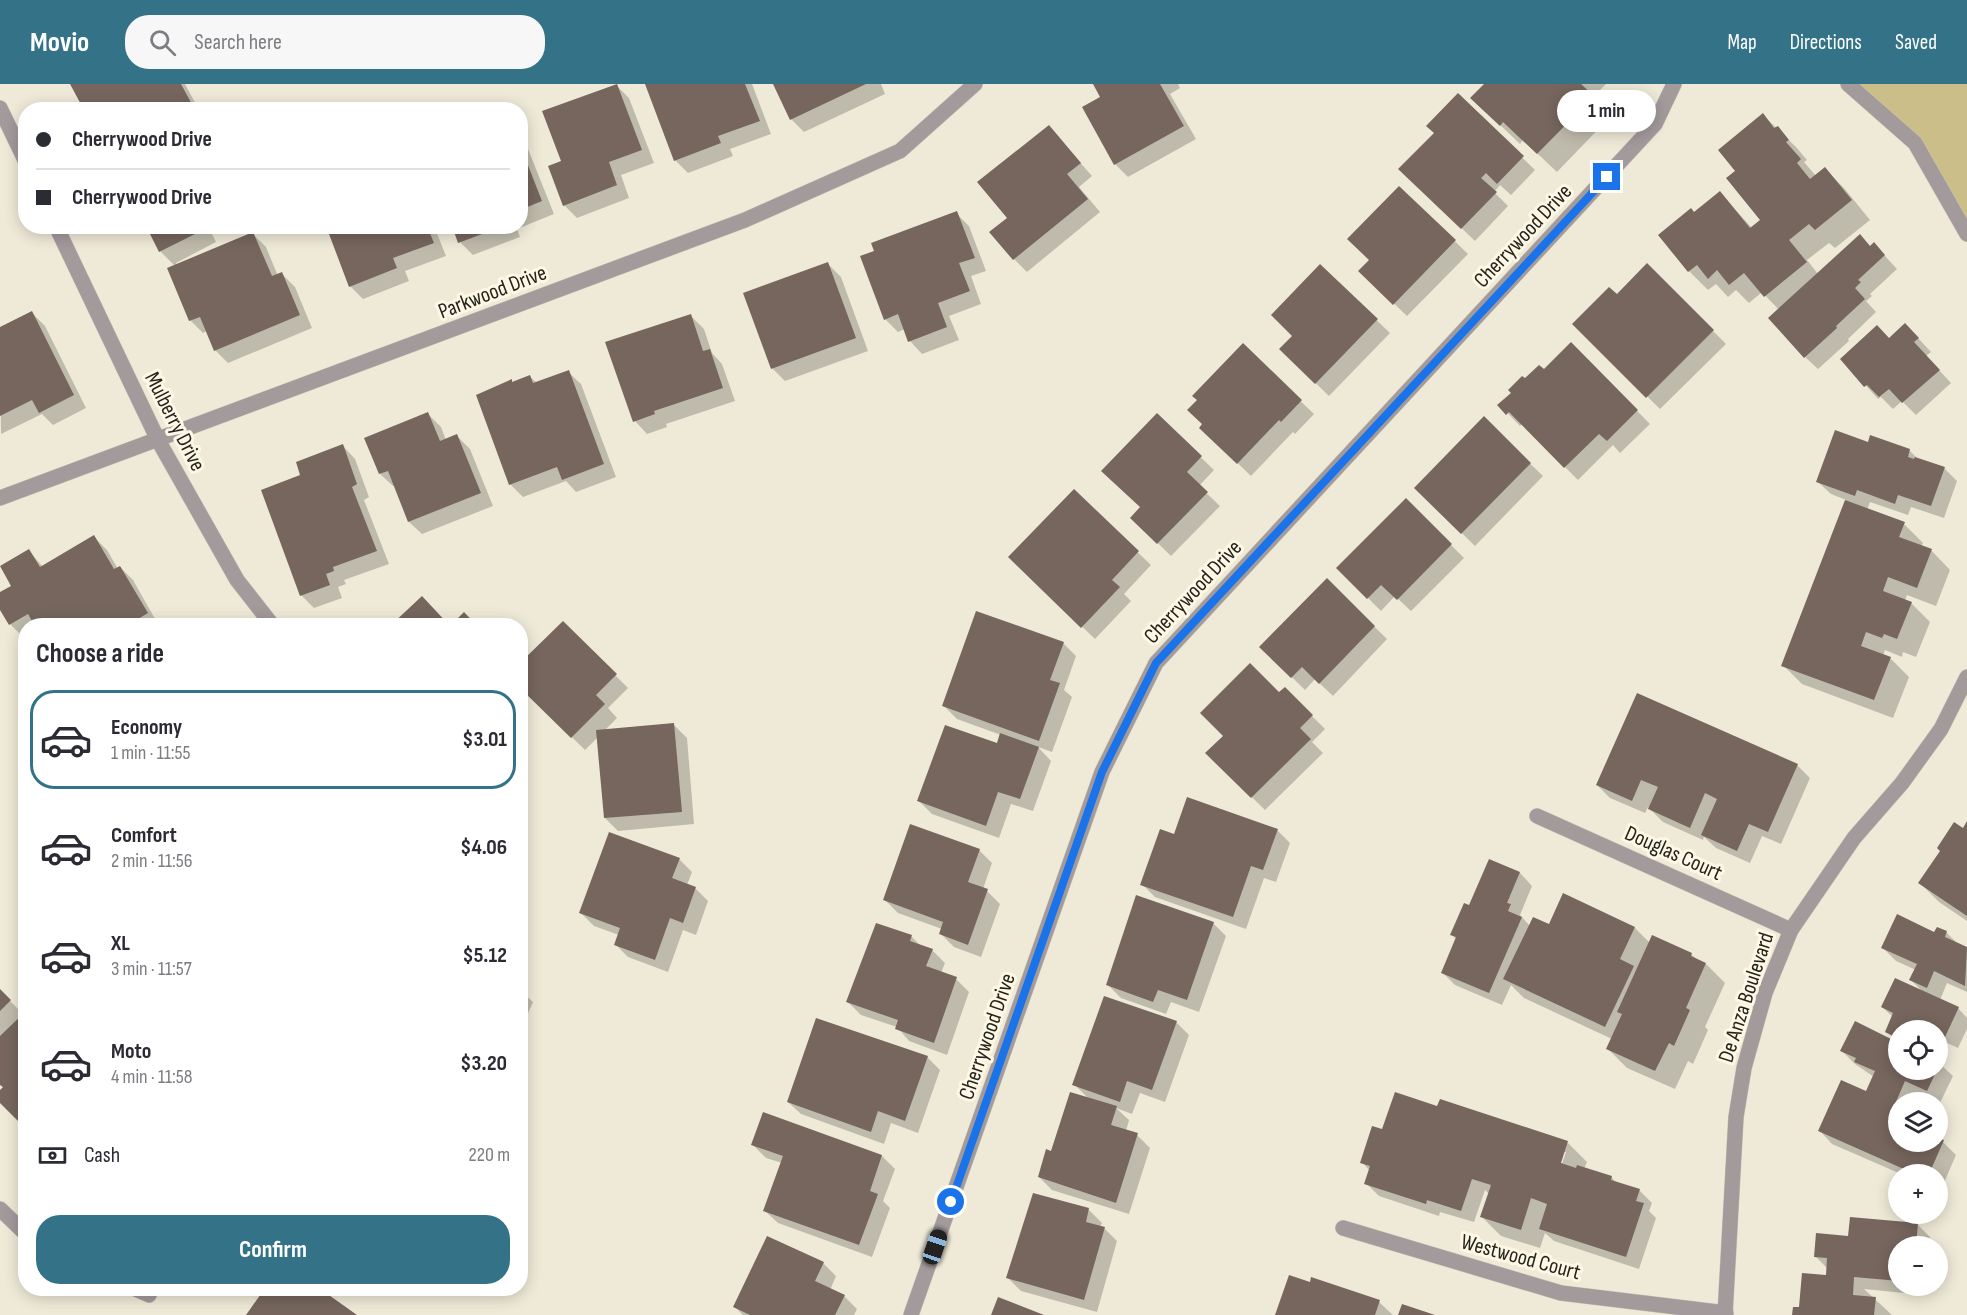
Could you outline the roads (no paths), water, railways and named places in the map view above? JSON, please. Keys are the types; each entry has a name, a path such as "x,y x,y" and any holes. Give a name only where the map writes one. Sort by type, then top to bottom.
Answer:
{"street":[{"name":"Parkwood Drive","path":"0,498 755,216 900,152 975,84"},
{"name":"Cherrywood Drive","path":"911,1315 1102,772 1156,663 1655,124 1674,84"},
{"path":"1848,84 1916,143 1967,234"},
{"path":"0,108 18,145"},
{"name":"Mulberry Drive","path":"60,234 158,440 237,580 267,618"},
{"name":"De Anza Boulevard","path":"1726,1314 1736,1117 1744,1068 1766,993 1791,930 1854,838 1902,783 1941,729 1967,676"},
{"name":"Douglas Court","path":"1538,816 1791,930"},
{"path":"0,1209 18,1226"},
{"name":"Westwood Court","path":"1343,1228 1561,1293 1726,1314"}]}
